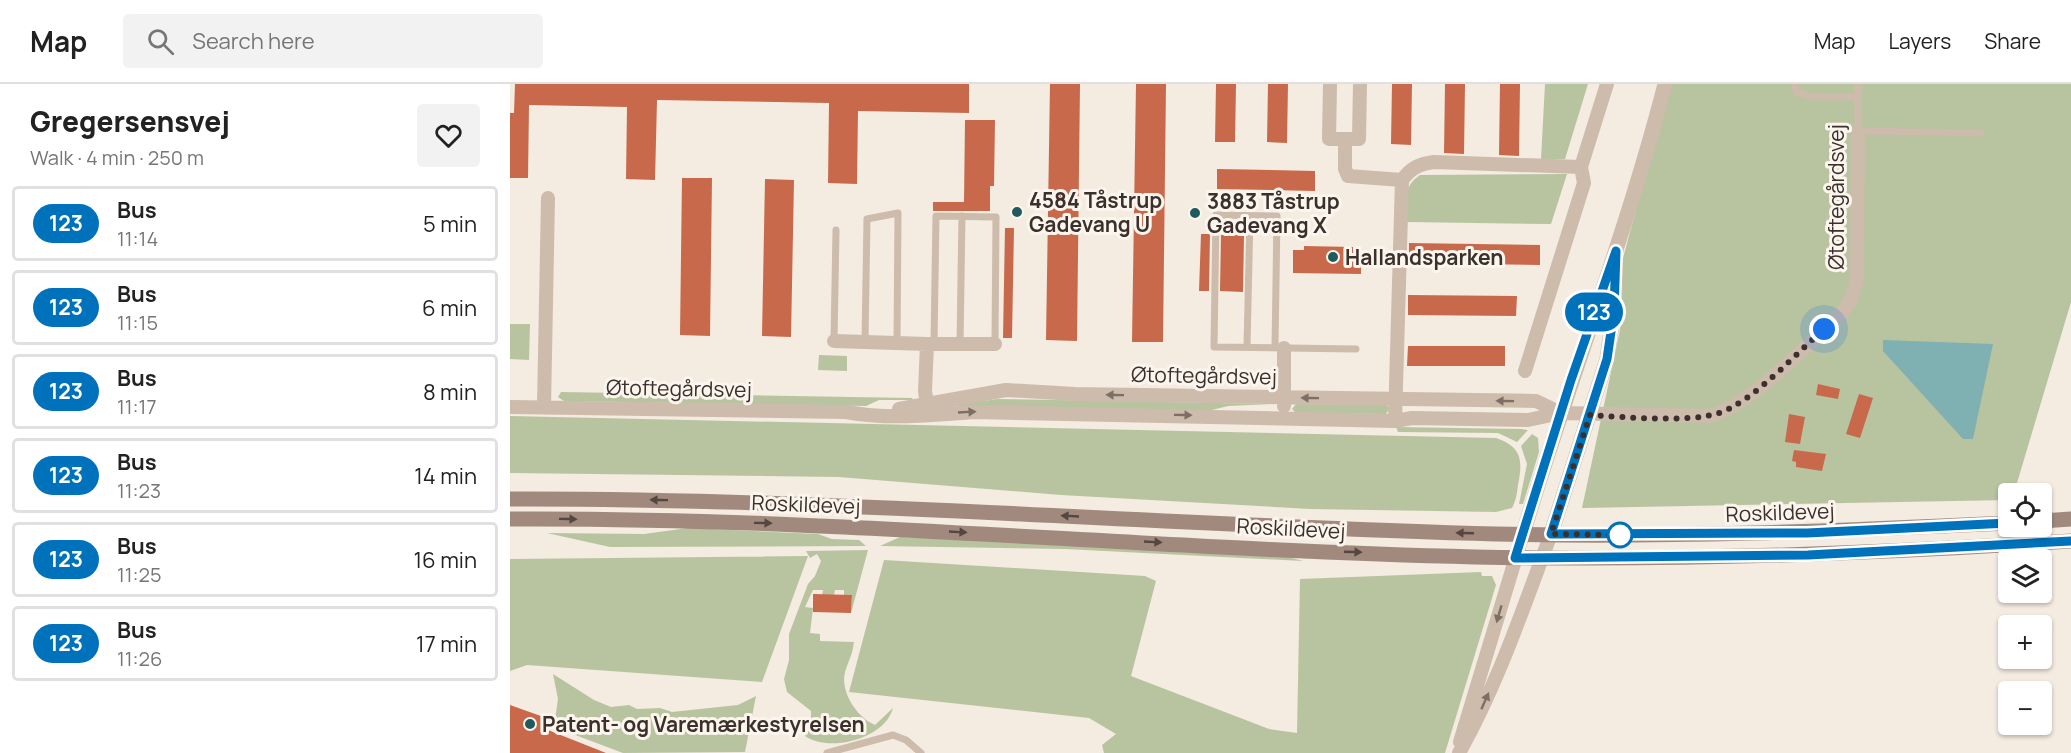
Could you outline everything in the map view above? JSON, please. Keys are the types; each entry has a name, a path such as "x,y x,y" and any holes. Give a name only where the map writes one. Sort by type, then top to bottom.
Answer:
{"main road":[{"name":"Roskildevej","path":"510,499 717,501 1523,534 1807,533 1998,523"},
{"name":"Roskildevej","path":"510,519 788,523 1515,558 1808,555 2071,541"},
{"path":"2052,520 2071,519"}],"street":[{"path":"1330,84 1329,139 1359,139 1360,84"},
{"path":"1525,371 1584,183 1581,167 1607,84"},
{"path":"1458,753 1515,558 1616,251 1665,84"},
{"name":"Øtoftegårdsvej","path":"510,407 846,412 928,410 1395,421 1412,418 1533,420 1561,414 1696,417 1721,413 1753,392 1841,314 1851,300 1857,280 1858,131"},
{"path":"1344,139 1345,170 1348,176 1355,179 1402,180"},
{"path":"1395,421 1402,180 1409,170 1419,164 1434,162 1581,167"},
{"path":"544,407 548,198"},
{"path":"1458,753 1505,656 1551,534 1590,415 1607,359 1614,311 1616,251"},
{"path":"834,341 994,344"},
{"path":"928,410 931,344"},
{"path":"1279,348 1284,417"},
{"name":"Øtoftegårdsvej","path":"928,410 1006,390 1075,394 1536,401 1561,414"}],"lane":[{"path":"1795,84 1796,92 1812,97 1858,97"},
{"name":"Øtoftegårdsvej","path":"1858,84 1858,131"},
{"path":"1858,131 1981,133"},
{"path":"865,342 867,219 898,213 897,343"},
{"path":"1279,348 1277,216 1216,215 1214,347 1248,347 1279,348 1356,349"},
{"path":"931,344 936,216 996,217 994,344"},
{"path":"960,344 962,216"},
{"path":"1248,347 1250,216"},
{"path":"834,341 836,230"},
{"path":"1488,651 1505,656"},
{"path":"826,753 893,735 906,740 921,753"},
{"path":"862,744 865,753"}],"green space":[{"path":"1545,84 1588,84 1565,159 1541,159"},
{"path":"1670,84 2071,84 2071,302 2017,483 1998,483 1998,500 1582,508 1620,330 1623,258"},
{"path":"1567,174 1551,224 1407,222 1406,196 1410,185 1420,175"},
{"path":"510,324 530,324 529,360 510,359"},
{"path":"819,355 847,356 847,371 818,370"},
{"path":"561,392 912,398 913,400 879,400 866,406 564,401 558,397"},
{"path":"998,399 1274,404 1228,406 1208,411 944,406"},
{"path":"1296,404 1386,405 1390,408 1386,414 1296,413 1292,409"},
{"path":"510,416 1496,438 1516,450 1520,468 1512,508 1496,512 1310,509 1061,495 839,477 510,473"},
{"path":"1396,427 1528,430 1517,442 1498,433 1398,432"},
{"path":"1532,434 1538,438 1539,452 1523,504 1519,504 1527,464 1521,446"},
{"path":"688,528 818,534 832,539 859,540 866,546 610,547 547,533 644,534"},
{"path":"900,537 1277,554 1303,561 1065,549 880,546"},
{"path":"868,550 851,613 852,595 844,595 844,590 835,590 834,595 822,595 823,590 813,590 805,607 813,608 810,633 820,634 820,641 854,642 844,677 847,694 856,710 875,725 893,708 888,719 868,735 841,743 815,741 805,736 811,724 811,711 787,692 784,679 789,660 789,634 808,584 815,576 821,561 817,554 810,558 806,551"},
{"path":"808,556 762,682 527,665 510,671 510,559"},
{"path":"884,560 1145,576 1156,581 1131,676 1269,729 1297,733 1300,579 1481,572 1482,576 1492,576 1496,585 1445,753 1104,753 1102,745 1116,734 1089,718 849,692"},
{"path":"553,674 594,700 611,707 629,705 637,709 660,708 672,712 738,705 756,696 745,752 623,753 554,727 558,699"}],"water":[{"path":"1883,340 1993,344 1973,439 1963,439 1883,351"}],"building":[{"path":"515,84 969,84 969,113 858,111 857,184 828,183 829,103 657,100 655,180 626,179 627,107 529,105 528,178 510,178 510,113 514,113"},
{"path":"1050,84 1080,84 1077,341 1046,340"},
{"path":"1136,84 1166,84 1163,342 1132,342"},
{"path":"1216,84 1236,84 1235,142 1215,142"},
{"path":"1268,84 1288,84 1287,143 1267,142"},
{"path":"1392,84 1412,84 1411,145 1391,144"},
{"path":"1445,84 1465,84 1464,154 1444,153"},
{"path":"1500,84 1520,84 1519,156 1499,155"},
{"path":"965,120 995,120 994,186 990,186 990,211 933,211 933,202 964,202"},
{"path":"1217,169 1315,171 1315,191 1217,189"},
{"path":"682,178 712,178 710,336 680,335"},
{"path":"765,179 794,180 791,337 762,336"},
{"path":"1005,228 1014,228 1012,338 1003,338"},
{"path":"1201,234 1210,234 1209,291 1199,291"},
{"path":"1221,235 1244,235 1243,292 1220,291"},
{"path":"1409,243 1540,245 1540,265 1409,263"},
{"path":"1304,246 1353,247 1353,250 1361,251 1361,274 1293,273 1293,250 1304,250"},
{"path":"1408,295 1517,296 1516,316 1408,315"},
{"path":"1408,346 1505,346 1505,366 1407,366"},
{"path":"1818,384 1840,389 1838,399 1816,395"},
{"path":"1859,394 1873,398 1860,438 1846,434"},
{"path":"1789,414 1805,417 1800,444 1785,442"},
{"path":"1794,450 1826,454 1822,471 1796,467 1796,462 1792,461"},
{"path":"813,594 852,595 851,613 813,612"},
{"name":"Patent- og Varemærkestyrelsen","path":"510,705 552,720 548,730 606,753 510,753"}],"bus line":[{"name":"123","path":"1998,523 1807,533 1551,534 1561,510 1607,359 1614,311 1616,251 1571,380 1515,558 1808,555 2071,541"}],"place":[{"name":"4584 Tåstrup Gadevang U","path":"1017,212"},
{"name":"3883 Tåstrup Gadevang X","path":"1195,213"},
{"name":"Hallandsparken","path":"1333,257"},
{"name":"Patent- og Varemærkestyrelsen","path":"530,724"}],"route":[{"path":"1620,535 1551,534 1561,510 1590,415 1696,417 1721,413 1753,392 1824,329"}]}
